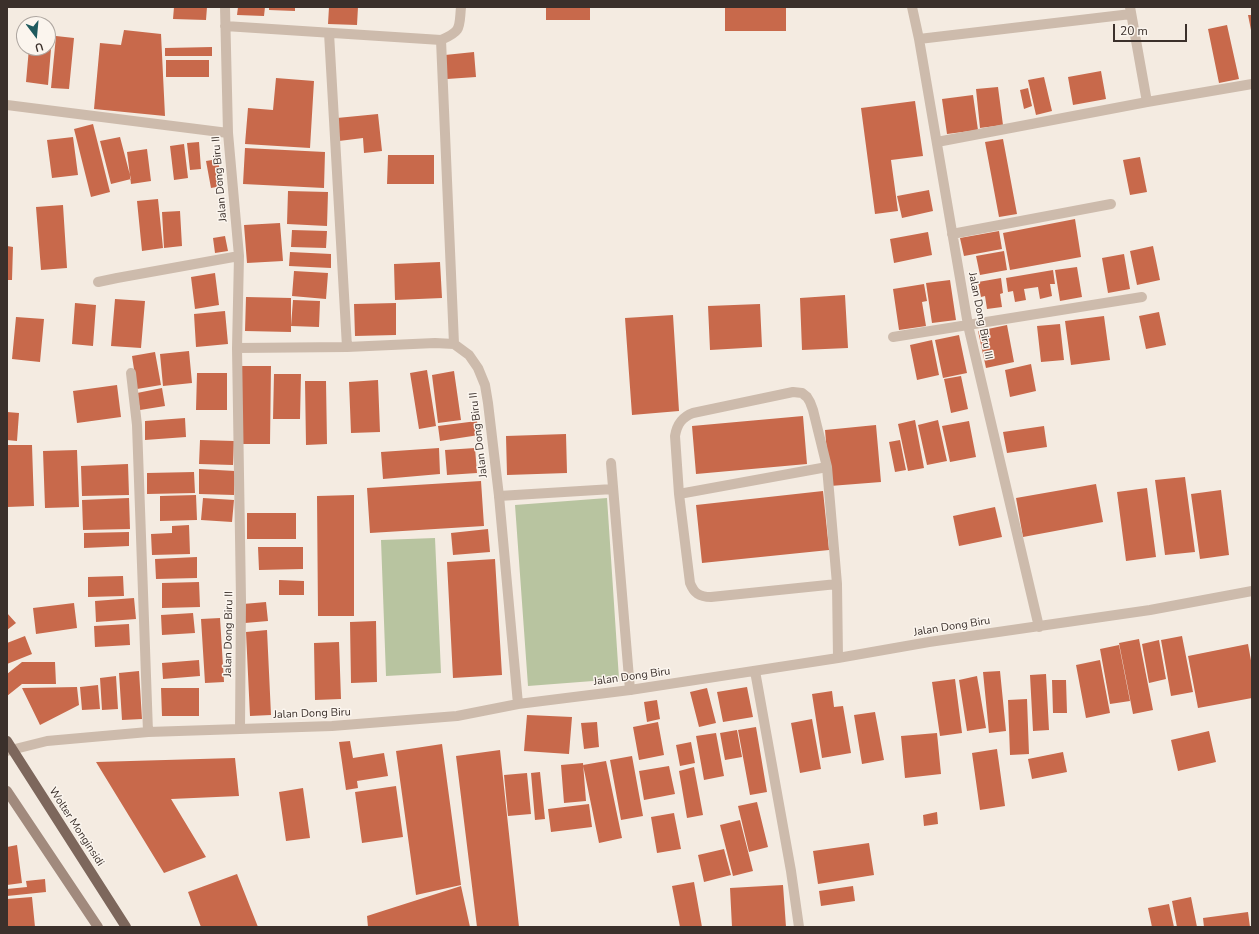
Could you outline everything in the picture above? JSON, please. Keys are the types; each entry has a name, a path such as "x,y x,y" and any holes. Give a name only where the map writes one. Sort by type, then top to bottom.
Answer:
{"main road":[{"name":"Wolter Monginsidi","path":"9,747 126,927"},
{"path":"7,791 98,927"}],"street":[{"name":"Jalan Dong Biru II","path":"225,7 228,134 239,256 237,348 242,600 240,728"},
{"path":"225,26 441,40 454,35 460,25 461,7"},
{"name":"Jalan Dong Biru III","path":"912,7 919,39 968,325 1039,626"},
{"path":"919,39 1130,11 1147,102"},
{"path":"329,32 347,347"},
{"path":"237,348 347,347 435,343 454,344 441,40"},
{"path":"937,142 1147,102 1252,84"},
{"path":"7,105 228,134"},
{"path":"952,234 1111,204"},
{"path":"98,282 239,256"},
{"path":"893,337 1142,297"},
{"name":"Jalan Dong Biru II","path":"454,344 470,355 478,368 485,385 498,496 518,704"},
{"path":"131,372 137,425 148,732"},
{"path":"837,584 711,598 697,595 693,591 690,583 679,494 675,436 676,428 685,416 693,412 793,392 802,393 807,397 813,410 827,468 837,584 838,658"},
{"path":"611,462 630,690"},
{"path":"679,494 827,468"},
{"path":"498,496 613,489"},
{"name":"Jalan Dong Biru","path":"9,747 47,741 148,732 332,726 449,716 518,704 630,690 838,658 929,642 1150,610 1252,591"},
{"path":"755,671 791,871 799,927"}],"green space":[{"path":"607,498 619,679 528,686 515,505"},
{"path":"435,538 441,673 386,676 381,540"}],"building":[{"path":"174,7 207,7 206,20 173,19"},
{"path":"238,7 265,7 264,16 237,15"},
{"path":"269,7 295,7 295,11 269,10"},
{"path":"329,7 358,7 357,25 328,24"},
{"path":"546,7 590,7 590,20 546,20"},
{"path":"725,7 786,7 786,31 725,31"},
{"path":"1248,15 1252,15 1252,30 1251,30"},
{"path":"1227,25 1239,79 1219,83 1208,29"},
{"path":"124,30 161,34 165,116 94,109 100,43 121,45"},
{"path":"56,36 74,38 69,89 51,88 54,56 56,56"},
{"path":"212,47 212,56 165,56 165,48"},
{"path":"474,52 476,77 447,79 445,55"},
{"path":"28,56 50,56 48,85 26,82"},
{"path":"166,60 209,60 209,77 166,77"},
{"path":"1101,71 1106,99 1073,105 1068,77"},
{"path":"1044,77 1052,111 1036,115 1028,80"},
{"path":"276,78 314,81 310,148 245,144 248,108 273,110"},
{"path":"998,87 1003,125 980,128 976,89"},
{"path":"1028,88 1032,106 1024,109 1020,90"},
{"path":"973,95 978,130 947,134 942,99"},
{"path":"915,101 923,156 891,160 898,211 875,214 861,108"},
{"path":"378,114 382,151 364,153 363,138 339,141 337,118"},
{"path":"93,124 110,192 91,197 74,129"},
{"path":"73,137 78,175 52,178 47,140"},
{"path":"120,137 131,179 111,184 100,141"},
{"path":"1003,139 1017,214 999,217 985,142"},
{"path":"199,142 201,169 190,170 187,143"},
{"path":"184,144 188,178 174,180 170,146"},
{"path":"245,148 325,152 324,188 243,184"},
{"path":"147,149 151,181 131,184 127,152"},
{"path":"388,155 434,155 434,184 387,184"},
{"path":"1140,157 1147,192 1130,195 1123,160"},
{"path":"218,159 222,186 211,188 206,161"},
{"path":"929,190 933,211 902,218 897,196"},
{"path":"288,191 328,192 327,226 287,224"},
{"path":"158,199 163,248 142,251 137,201"},
{"path":"63,205 67,268 41,270 36,207"},
{"path":"180,211 182,246 164,248 162,212"},
{"path":"1075,219 1081,257 1010,270 1003,233"},
{"path":"280,223 283,261 247,263 244,225"},
{"path":"292,230 327,231 326,248 291,247"},
{"path":"999,231 1002,249 964,256 960,238"},
{"path":"928,232 932,255 894,263 890,239"},
{"path":"225,236 228,251 215,253 213,238"},
{"path":"7,246 13,247 12,280 7,280"},
{"path":"1153,246 1160,280 1137,285 1130,251"},
{"path":"1004,251 1007,270 980,275 976,256"},
{"path":"290,252 331,254 331,268 289,266"},
{"path":"1124,254 1130,289 1108,293 1102,258"},
{"path":"440,262 442,298 395,300 394,264"},
{"path":"1077,267 1082,297 1060,301 1055,270"},
{"path":"1053,270 1055,284 1050,284 1052,296 1040,299 1038,287 1024,289 1026,300 1015,302 1013,291 1008,292 1006,278"},
{"path":"294,271 328,273 326,299 292,296"},
{"path":"215,273 219,305 195,309 191,277"},
{"path":"1001,278 1003,293 1000,294 1002,307 987,309 985,296 981,297 978,282"},
{"path":"950,280 956,320 932,323 926,283"},
{"path":"924,284 927,301 922,302 926,326 899,330 893,289"},
{"path":"845,295 848,348 802,350 800,298"},
{"path":"246,297 291,298 291,332 245,331"},
{"path":"115,299 145,301 141,348 111,346"},
{"path":"293,300 320,301 319,327 291,326"},
{"path":"75,303 96,305 93,346 72,344"},
{"path":"396,303 396,335 355,336 354,304"},
{"path":"760,304 762,347 710,350 708,306"},
{"path":"225,311 228,344 196,347 194,314"},
{"path":"1159,312 1166,345 1146,349 1139,316"},
{"path":"673,315 679,411 632,415 625,318"},
{"path":"1104,316 1110,360 1071,365 1065,321"},
{"path":"16,317 44,319 40,362 12,359"},
{"path":"1060,324 1064,360 1041,362 1037,326"},
{"path":"1007,325 1014,362 986,368 978,331"},
{"path":"959,335 967,373 943,378 935,340"},
{"path":"932,340 939,375 917,380 910,345"},
{"path":"189,351 192,383 163,386 160,354"},
{"path":"155,352 161,385 137,389 132,356"},
{"path":"1031,364 1036,391 1010,397 1005,370"},
{"path":"242,366 271,366 270,444 241,444"},
{"path":"427,370 436,426 419,429 410,373"},
{"path":"454,371 461,420 438,423 432,375"},
{"path":"197,373 227,373 227,410 196,410"},
{"path":"274,374 301,374 300,419 273,419"},
{"path":"961,376 968,409 951,413 944,379"},
{"path":"378,380 380,432 351,433 349,382"},
{"path":"305,381 326,381 327,444 306,445"},
{"path":"117,385 121,417 77,423 73,391"},
{"path":"162,388 165,406 140,410 137,393"},
{"path":"7,412 19,413 17,441 7,440"},
{"path":"803,416 807,464 696,474 692,426"},
{"path":"185,418 186,437 145,440 145,421"},
{"path":"915,420 924,468 908,471 898,424"},
{"path":"938,420 947,461 927,465 918,425"},
{"path":"477,421 479,435 440,441 438,426"},
{"path":"969,421 976,457 950,462 942,426"},
{"path":"876,425 881,482 830,486 825,430"},
{"path":"1044,426 1047,447 1007,453 1003,432"},
{"path":"566,434 567,473 507,475 506,436"},
{"path":"200,440 234,441 233,465 199,464"},
{"path":"900,440 906,470 895,472 889,442"},
{"path":"7,445 32,445 34,506 7,507"},
{"path":"439,448 440,474 383,479 381,452"},
{"path":"475,448 477,473 447,475 445,450"},
{"path":"77,450 79,507 45,508 43,451"},
{"path":"128,464 129,495 82,496 81,466"},
{"path":"199,469 235,471 234,495 199,494"},
{"path":"194,472 195,493 147,494 147,473"},
{"path":"1185,477 1195,552 1165,555 1155,480"},
{"path":"481,481 484,526 370,533 367,488"},
{"path":"1096,484 1103,522 1023,537 1016,498"},
{"path":"1147,488 1156,557 1126,561 1117,492"},
{"path":"1221,490 1229,555 1200,559 1191,494"},
{"path":"823,491 829,550 702,563 696,505"},
{"path":"196,495 197,520 160,521 160,496"},
{"path":"354,495 354,616 318,616 317,496"},
{"path":"129,498 130,529 83,530 82,500"},
{"path":"203,498 234,500 232,522 201,520"},
{"path":"995,507 1002,537 959,546 953,516"},
{"path":"247,513 296,513 296,539 247,539"},
{"path":"189,525 190,554 152,555 151,534 172,533 172,526"},
{"path":"488,529 490,552 453,555 451,533"},
{"path":"129,532 129,546 84,548 84,533"},
{"path":"258,547 303,547 303,569 259,570"},
{"path":"197,557 197,578 156,579 155,559"},
{"path":"495,559 502,675 453,678 447,562"},
{"path":"123,576 124,596 88,597 88,577"},
{"path":"279,580 304,581 304,595 279,595"},
{"path":"199,582 200,607 162,608 162,583"},
{"path":"134,598 136,619 96,622 95,601"},
{"path":"266,602 268,621 245,623 243,604"},
{"path":"74,603 77,628 36,634 33,608"},
{"path":"7,613 16,623 7,630"},
{"path":"193,613 195,633 162,635 161,615"},
{"path":"220,618 224,682 205,683 201,619"},
{"path":"376,621 377,682 351,683 350,622"},
{"path":"129,624 130,645 95,647 94,626"},
{"path":"267,630 271,715 250,716 246,632"},
{"path":"25,636 32,654 7,664 7,643"},
{"path":"1182,636 1193,692 1171,696 1161,640"},
{"path":"1139,639 1153,710 1133,714 1119,643"},
{"path":"1159,640 1166,679 1149,683 1142,644"},
{"path":"339,642 341,699 315,700 314,643"},
{"path":"1248,644 1252,666 1252,698 1198,708 1188,656"},
{"path":"1119,645 1130,701 1110,704 1100,649"},
{"path":"199,660 200,676 163,679 162,663"},
{"path":"1100,660 1110,713 1086,718 1076,665"},
{"path":"22,662 55,662 56,684 22,684 7,696 7,674"},
{"path":"139,671 142,719 122,720 119,673"},
{"path":"1000,671 1006,731 989,733 983,672"},
{"path":"1046,674 1049,730 1033,731 1030,675"},
{"path":"116,676 118,709 102,710 100,678"},
{"path":"977,676 986,728 967,731 959,680"},
{"path":"955,679 962,733 940,736 932,682"},
{"path":"1052,680 1066,680 1067,713 1053,713"},
{"path":"98,685 100,709 82,710 80,687"},
{"path":"77,687 79,705 40,725 22,688"},
{"path":"747,687 753,717 723,722 717,692"},
{"path":"161,688 199,688 199,716 162,716"},
{"path":"707,688 716,723 699,727 690,692"},
{"path":"832,691 834,707 843,706 851,753 822,758 812,694"},
{"path":"1027,699 1029,754 1010,755 1008,700"},
{"path":"657,700 660,719 647,722 644,702"},
{"path":"875,712 884,760 862,764 854,715"},
{"path":"527,715 572,717 569,754 524,751"},
{"path":"812,719 821,769 800,773 791,723"},
{"path":"597,722 599,747 584,749 581,723"},
{"path":"658,722 664,755 639,760 633,727"},
{"path":"756,727 767,792 750,795 738,730"},
{"path":"737,730 742,757 725,760 720,733"},
{"path":"1209,731 1216,762 1178,771 1171,740"},
{"path":"716,733 724,776 704,780 696,736"},
{"path":"937,733 941,774 905,778 901,736"},
{"path":"350,741 353,758 384,753 388,776 357,781 358,788 346,790 339,742"},
{"path":"691,742 695,763 680,766 676,745"},
{"path":"442,744 461,885 416,895 396,751"},
{"path":"997,749 1005,806 980,810 972,753"},
{"path":"500,750 519,927 477,927 456,756"},
{"path":"1063,752 1067,772 1032,779 1028,759"},
{"path":"632,756 643,816 621,820 610,760"},
{"path":"235,758 239,796 171,799 206,857 164,873 96,762"},
{"path":"606,761 622,838 599,843 583,765"},
{"path":"583,763 586,801 564,803 561,765"},
{"path":"669,766 675,794 644,800 639,771"},
{"path":"694,767 703,815 687,818 679,771"},
{"path":"540,772 545,819 535,820 531,773"},
{"path":"527,773 531,814 508,816 504,775"},
{"path":"396,786 403,837 362,843 355,792"},
{"path":"303,788 310,838 286,841 279,792"},
{"path":"757,802 768,847 749,852 738,806"},
{"path":"589,804 592,827 551,832 548,809"},
{"path":"937,812 938,824 924,826 923,815"},
{"path":"674,813 681,849 657,853 651,817"},
{"path":"740,820 753,871 733,876 720,825"},
{"path":"869,843 874,875 818,884 813,851"},
{"path":"17,845 22,883 7,885 7,847"},
{"path":"724,849 731,875 704,882 698,855"},
{"path":"237,874 258,927 201,927 188,892"},
{"path":"45,879 46,892 7,896 7,889 27,887 26,881"},
{"path":"694,882 702,927 680,927 672,886"},
{"path":"783,885 786,927 732,927 730,888"},
{"path":"461,886 470,927 368,927 367,916"},
{"path":"853,886 855,901 821,906 819,891"},
{"path":"32,897 35,927 7,927 7,899"},
{"path":"1191,897 1197,927 1177,927 1172,901"},
{"path":"1169,904 1174,927 1152,927 1148,908"},
{"path":"1248,912 1250,927 1204,927 1203,918"}]}
